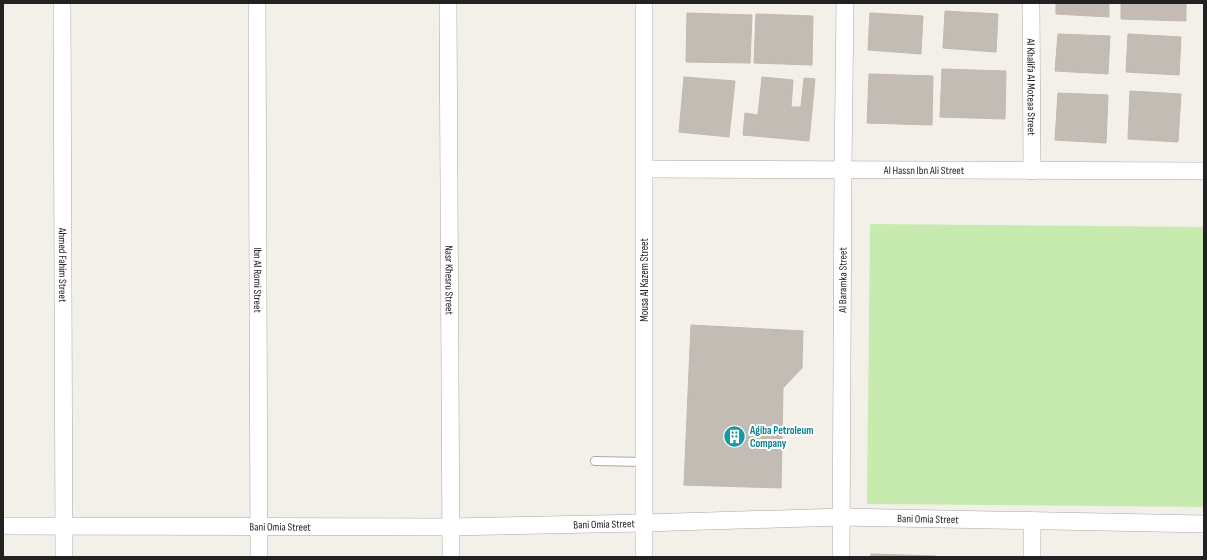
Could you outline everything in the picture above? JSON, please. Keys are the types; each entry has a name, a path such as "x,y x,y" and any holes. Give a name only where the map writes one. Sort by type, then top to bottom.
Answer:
{"street":[{"name":"Ahmed Fahim Street","path":"62,3 64,557"},
{"name":"Ibn Al Romi Street","path":"257,3 259,557"},
{"name":"Nasr Khesru Street","path":"448,3 451,557"},
{"name":"Mousa Al Kazem Street","path":"644,3 644,557"},
{"name":"Al Baramka Street","path":"841,557 845,3"},
{"name":"Al Khalifa Al Moteaa Street","path":"1031,3 1032,171"},
{"name":"Al Hassn Ibn Ali Street","path":"645,169 1204,172"},
{"name":"Bani Omia Street","path":"3,526 451,526 644,523 842,517 1204,524"},
{"path":"1032,521 1032,557"}],"lane":[{"path":"595,461 643,462"}],"green space":[{"path":"870,224 1204,227 1204,507 867,504"}],"building":[{"path":"1056,3 1109,3 1109,17 1056,14"},
{"path":"1121,3 1186,3 1186,21 1121,19"},
{"path":"945,11 998,14 996,52 943,48"},
{"path":"687,13 752,15 750,63 686,62"},
{"path":"870,13 923,16 921,54 868,50"},
{"path":"756,14 813,16 812,65 754,63"},
{"path":"1058,34 1110,36 1108,74 1055,71"},
{"path":"1128,34 1181,37 1179,75 1126,72"},
{"path":"942,69 1006,71 1005,119 940,117"},
{"path":"869,74 933,76 932,125 867,123"},
{"path":"684,77 735,81 729,137 679,132"},
{"path":"762,77 793,80 791,107 801,107 804,78 815,79 809,141 743,135 745,113 758,115"},
{"path":"1130,91 1181,94 1178,142 1128,139"},
{"path":"1058,93 1108,95 1106,143 1055,140"},
{"name":"Agiba Petroleum Company","path":"691,325 803,331 802,368 783,388 781,488 684,485"},
{"path":"871,554 936,556 936,557 871,557"}],"place":[{"name":"Agiba Petroleum Company","path":"734,436"}]}
